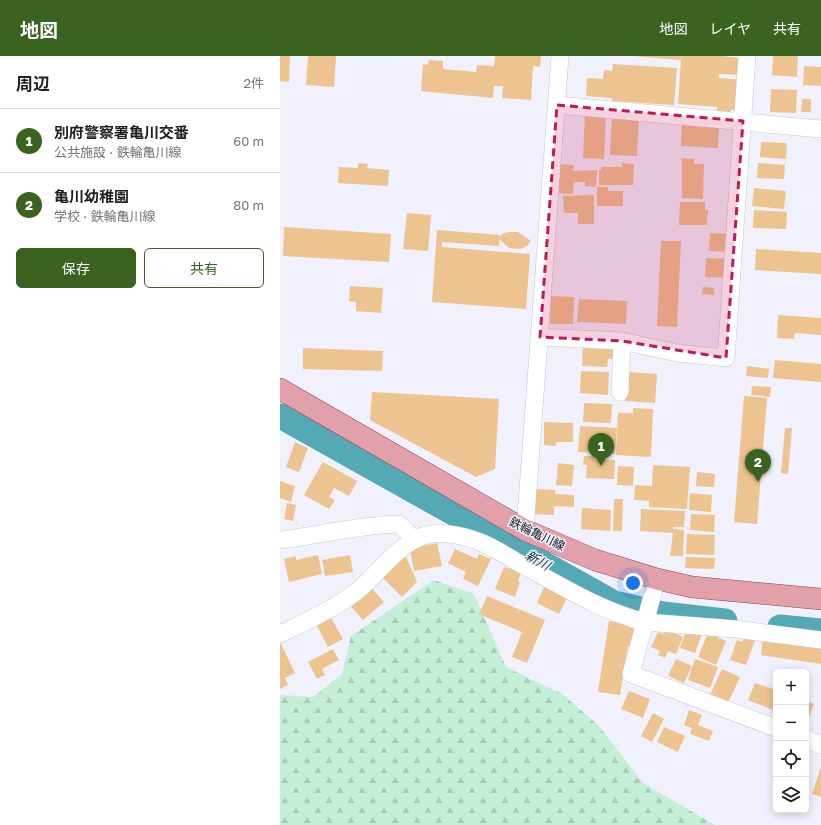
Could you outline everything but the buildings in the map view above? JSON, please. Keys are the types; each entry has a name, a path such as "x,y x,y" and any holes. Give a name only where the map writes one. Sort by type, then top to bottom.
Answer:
{"main road":[{"name":"鉄輪亀川線","path":"280,389 525,530 594,560 657,579 722,591 821,599"}],"street":[{"path":"525,530 560,56"},
{"path":"540,337 622,341 677,353 726,358 747,56"},
{"path":"557,105 821,128"},
{"path":"620,392 622,341"},
{"path":"280,540 319,535 371,524 399,524 415,540"},
{"path":"280,634 336,604 363,586 401,549 415,540 435,534 456,535 480,542 586,599 628,618 645,622 735,629 821,640"},
{"path":"657,579 631,674 773,727"},
{"path":"809,740 821,745"}],"highlighted area":[{"path":"557,105 743,121 726,358 622,341 540,337"}],"green space":[{"path":"434,580 474,594 506,667 562,694 599,726 643,783 715,825 280,825 280,695 313,697 342,674 351,636"}],"waterway":[{"name":"新川","path":"280,416 614,603 663,614 725,621"},
{"name":"新川","path":"780,627 821,631"}],"place":[{"name":"別府警察署亀川交番","path":"601,466"},
{"name":"亀川幼稚園","path":"758,482"}]}
